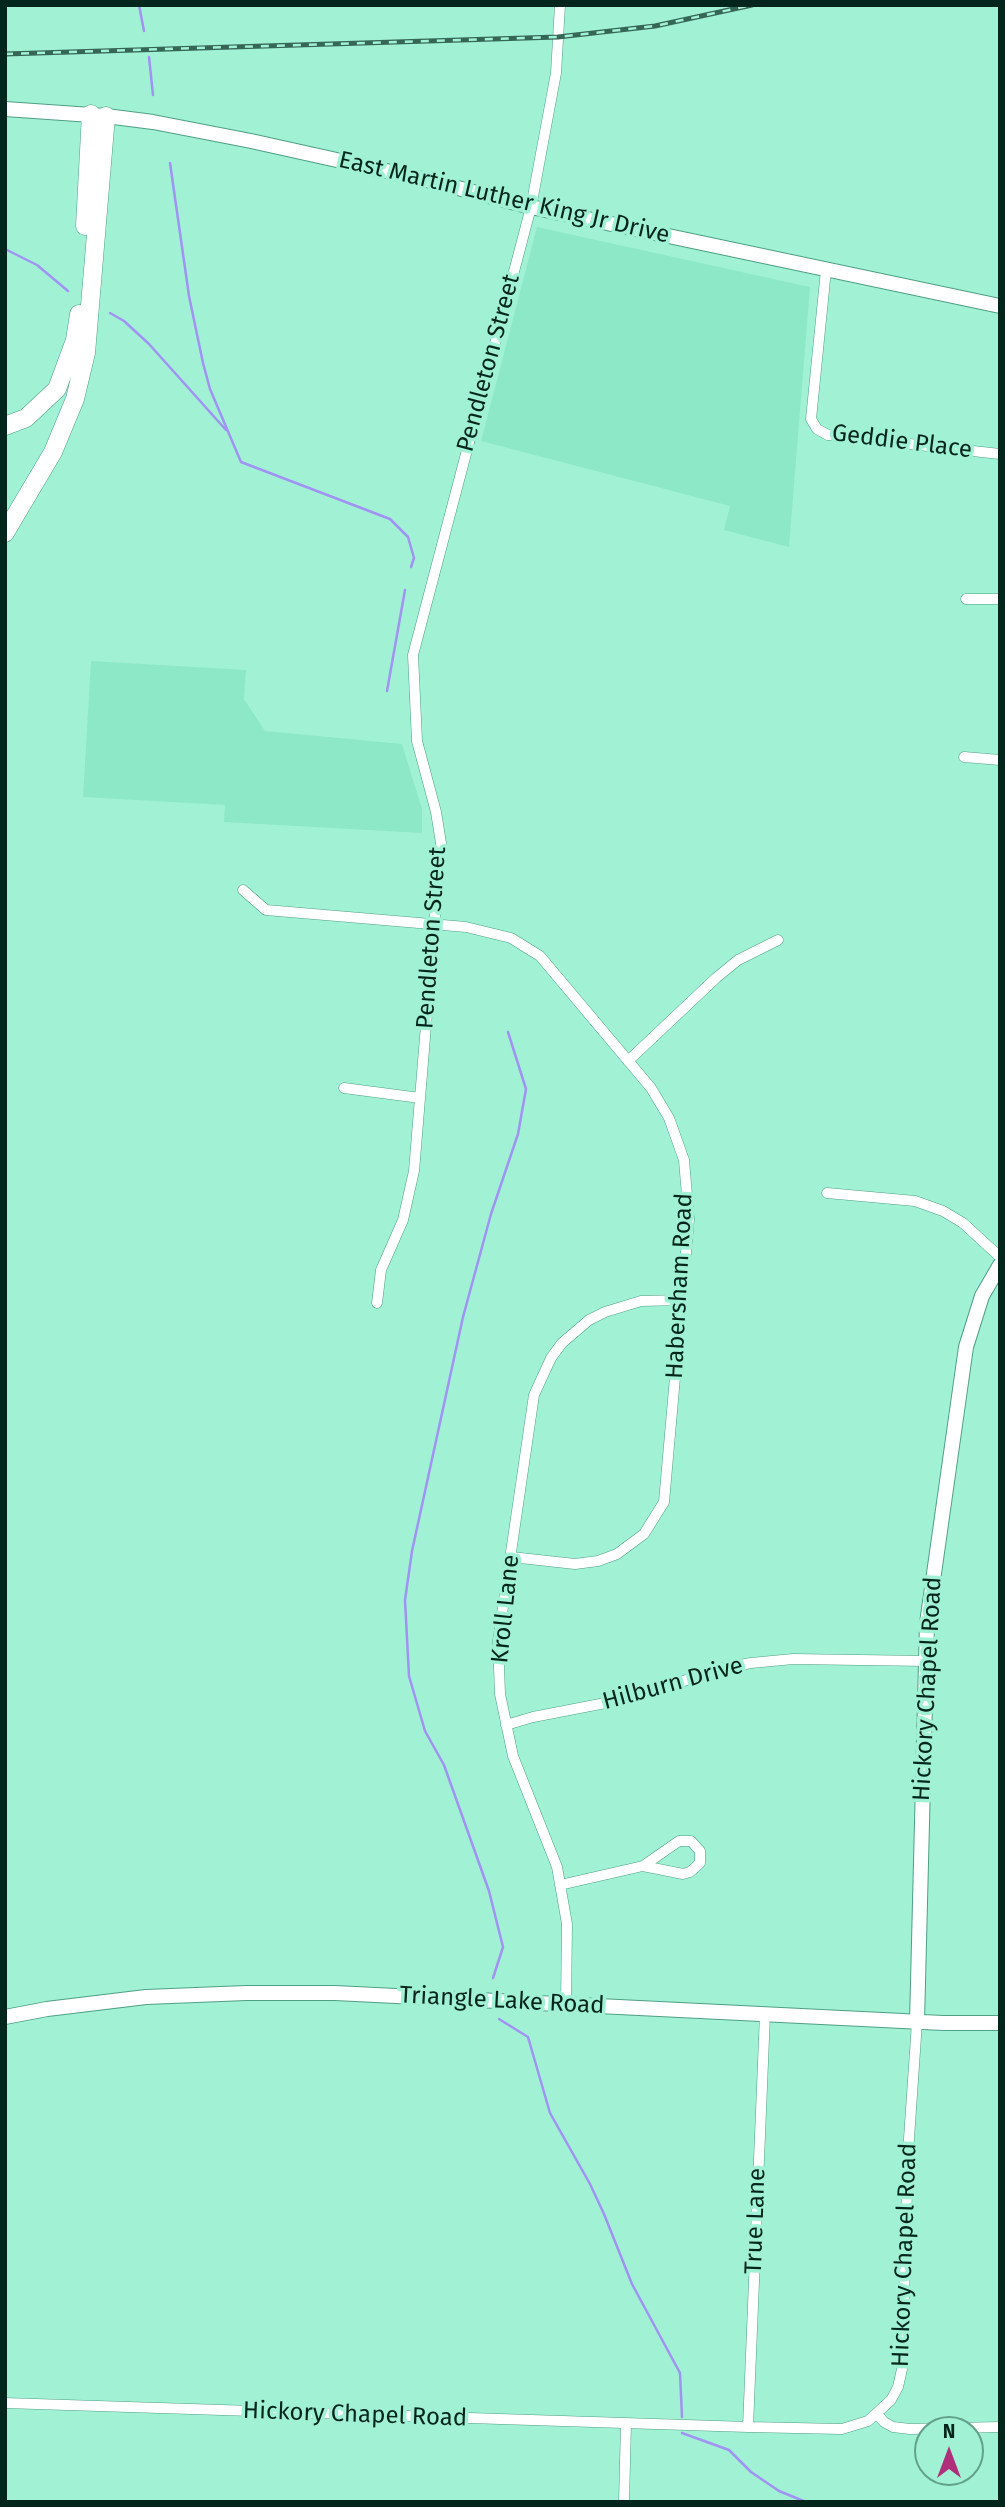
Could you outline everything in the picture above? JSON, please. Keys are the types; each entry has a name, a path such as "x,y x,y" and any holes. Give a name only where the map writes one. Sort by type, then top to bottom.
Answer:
{"highway":[{"path":"5,426 26,418 57,389 75,340 99,115"},
{"path":"5,533 52,452 75,399 86,354 99,115"}],"street":[{"name":"Pendleton Street","path":"377,1303 381,1270 403,1220 414,1171 441,844 436,812 417,740 413,655 531,207 556,74 560,5"},
{"name":"East Martin Luther King Jr Drive","path":"5,109 99,115 153,122 251,141 427,180 531,207 1000,306"},
{"name":"Geddie Place","path":"826,270 811,419 817,429 828,435 1000,454"},
{"path":"966,599 1000,599"},
{"path":"964,757 1000,760"},
{"name":"Habersham Road","path":"243,890 266,910 466,927 511,938 540,956 652,1088 669,1118 684,1160 689,1219 664,1502 654,1520 631,1545 598,1561 575,1564 511,1557"},
{"path":"628,1061 738,960 778,940"},
{"path":"344,1088 420,1098"},
{"path":"827,1193 907,1200 933,1208 963,1223 1000,1257"},
{"name":"Hickory Chapel Road","path":"5,2403 842,2429 855,2427 877,2414 891,2400 898,2387 902,2369 908,2153 917,2022 927,1623 966,1347 982,1296 1000,1265"},
{"name":"Kroll Lane","path":"566,2006 567,1924 561,1885 553,1856 513,1756 500,1694 498,1641 534,1395 551,1358 575,1330 605,1312 641,1301 682,1300"},
{"name":"Hilburn Drive","path":"506,1724 621,1700 713,1670 751,1663 793,1659 926,1661"},
{"path":"561,1885 643,1866 679,1841 691,1842 700,1851 700,1863 690,1872 683,1874 643,1866"},
{"name":"Triangle Lake Road","path":"5,2017 146,1997 246,1993 440,1997 566,2006 917,2022 1000,2022"},
{"name":"True Lane","path":"748,2427 765,2014"},
{"path":"877,2414 893,2427 909,2429 1000,2427"},
{"path":"624,2502 626,2424"}],"shaded area":[{"path":"537,227 810,287 789,547 724,530 730,506 481,441"},
{"path":"91,661 246,670 244,699 265,731 402,744 422,809 422,833 224,822 225,805 83,797"}],"waterway":[{"path":"139,5 144,31"},
{"path":"149,57 153,95"},
{"path":"170,163 189,296 203,363 210,389 241,462 390,519 408,537 414,558 411,567"},
{"path":"5,249 37,265 68,291"},
{"path":"110,313 124,321 149,344 226,430"},
{"path":"387,691 405,590"},
{"path":"493,1978 503,1947 489,1891 444,1765 425,1731 409,1676 405,1600 412,1551 463,1317 491,1214 518,1134 526,1089 508,1032"},
{"path":"499,2019 528,2037 550,2113 590,2184 632,2284 680,2373 682,2417"},
{"path":"682,2433 729,2450 751,2472 779,2491 806,2502"}],"railway":[{"path":"5,54 558,37 655,26 752,5"}]}
